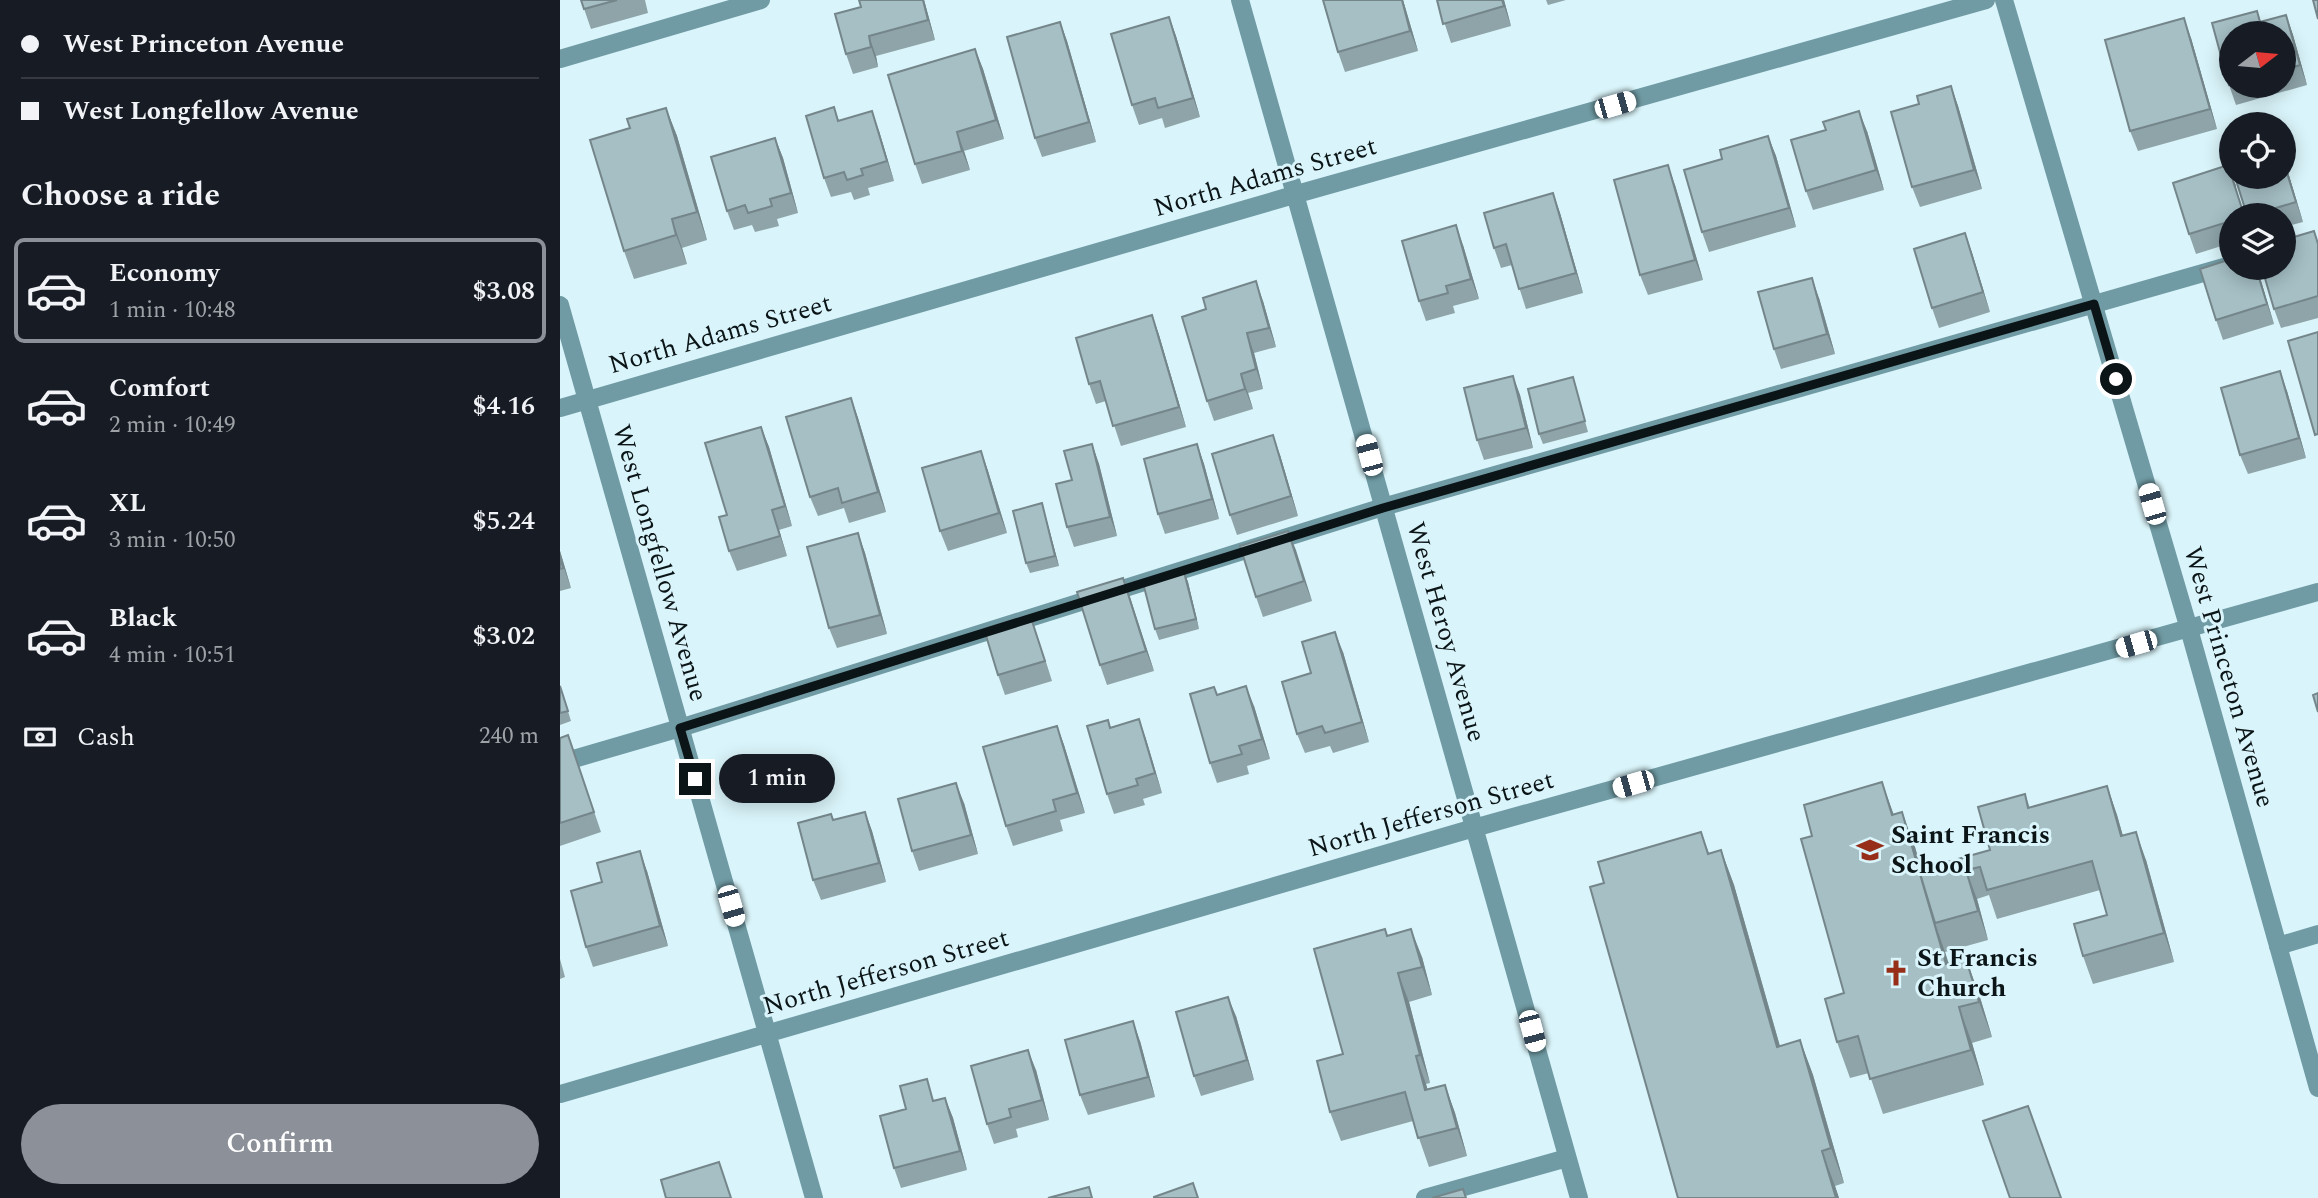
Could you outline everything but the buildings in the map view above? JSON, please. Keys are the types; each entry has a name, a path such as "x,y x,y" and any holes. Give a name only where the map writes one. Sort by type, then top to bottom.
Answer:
{"street":[{"path":"560,59 761,0"},
{"name":"West Heroy Avenue","path":"1240,0 1579,1198"},
{"name":"North Adams Street","path":"560,408 1297,194 1986,0"},
{"name":"West Princeton Avenue","path":"2004,0 2189,629 2318,1088"},
{"path":"560,763 1383,508 2219,268"},
{"name":"West Longfellow Avenue","path":"560,305 814,1198"},
{"name":"North Jefferson Street","path":"560,1094 1474,828 2318,592"},
{"path":"2278,946 2318,934"},
{"path":"1425,1198 1567,1158"}],"place":[{"name":"Saint Francis School","path":"1870,850"},
{"name":"St Francis Church","path":"1896,973"}],"route":[{"path":"695,779 680,728 1383,508 2094,304 2116,379"}]}
